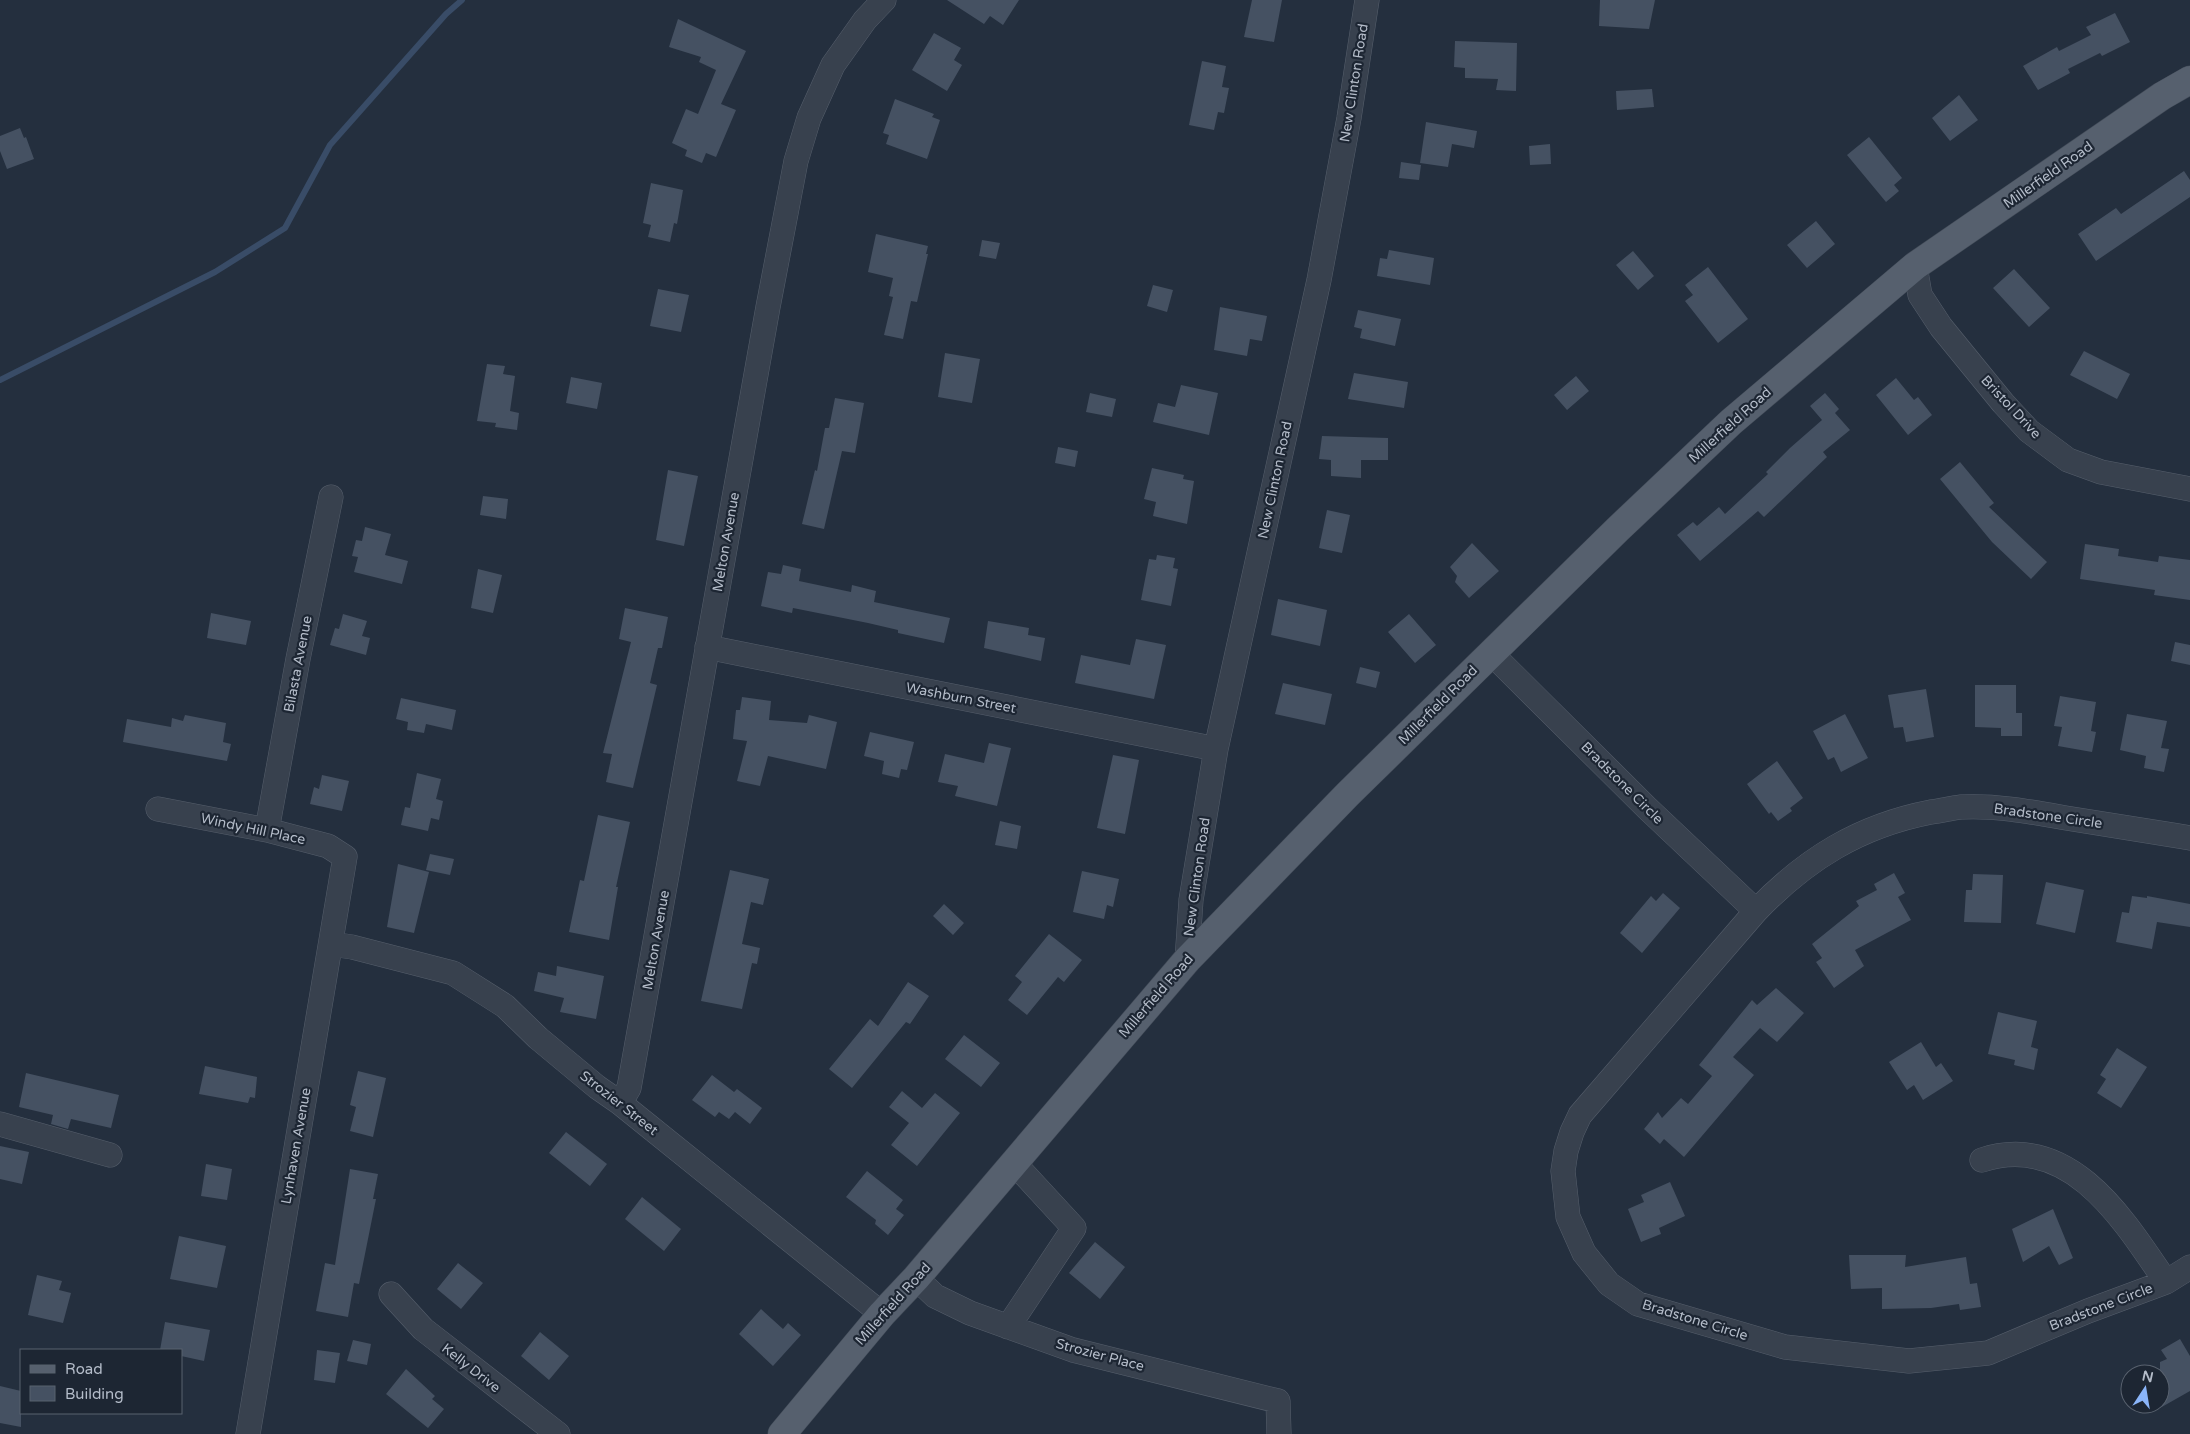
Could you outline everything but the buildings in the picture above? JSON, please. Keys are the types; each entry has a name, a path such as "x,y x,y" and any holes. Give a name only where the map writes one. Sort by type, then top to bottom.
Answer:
{"main road":[{"name":"Millerfield Road","path":"782,1434 882,1314 916,1278 1187,960 1348,794 1491,653 1731,422 1915,266 2162,96 2190,80"}],"street":[{"name":"Melton Avenue","path":"620,1103 629,1088 796,161 809,118 833,65 866,20 884,0"},
{"name":"New Clinton Road","path":"1187,960 1191,900 1216,749 1319,280 1349,118 1368,0"},
{"name":"Bristol Drive","path":"1915,266 1920,294 1941,327 2003,403 2029,431 2068,460 2101,472 2190,490"},
{"name":"Bilasta Avenue","path":"267,830 298,658 331,497"},
{"name":"Washburn Street","path":"707,647 1216,749"},
{"name":"Bradstone Circle","path":"1491,653 1647,808 1756,911"},
{"name":"Bradstone Circle","path":"2190,838 2015,809 1961,807 1900,818 1846,841 1812,862 1780,887 1756,911 1580,1114 1566,1151 1563,1171 1568,1217 1584,1254 1609,1284 1638,1304 1785,1347 1909,1361 1988,1353 2088,1311 2166,1282 2190,1267"},
{"name":"Windy Hill Place","path":"158,809 267,830 328,846 345,858"},
{"name":"Lynhaven Avenue","path":"248,1434 345,858"},
{"name":"Strozier Street","path":"330,944 352,947 452,973 505,1006 568,1063 882,1314"},
{"path":"0,1124 110,1155"},
{"path":"1982,1160 2001,1153 2031,1154 2059,1163 2086,1181 2128,1226 2166,1282"},
{"path":"1008,1327 1074,1228 1014,1163"},
{"name":"Strozier Place","path":"916,1278 935,1296 970,1313 1073,1350 1278,1400 1279,1426"},
{"name":"Kelly Drive","path":"392,1294 423,1329 558,1434"}],"waterway":[{"path":"0,380 215,272 285,228 330,145 446,14 462,0"}]}
